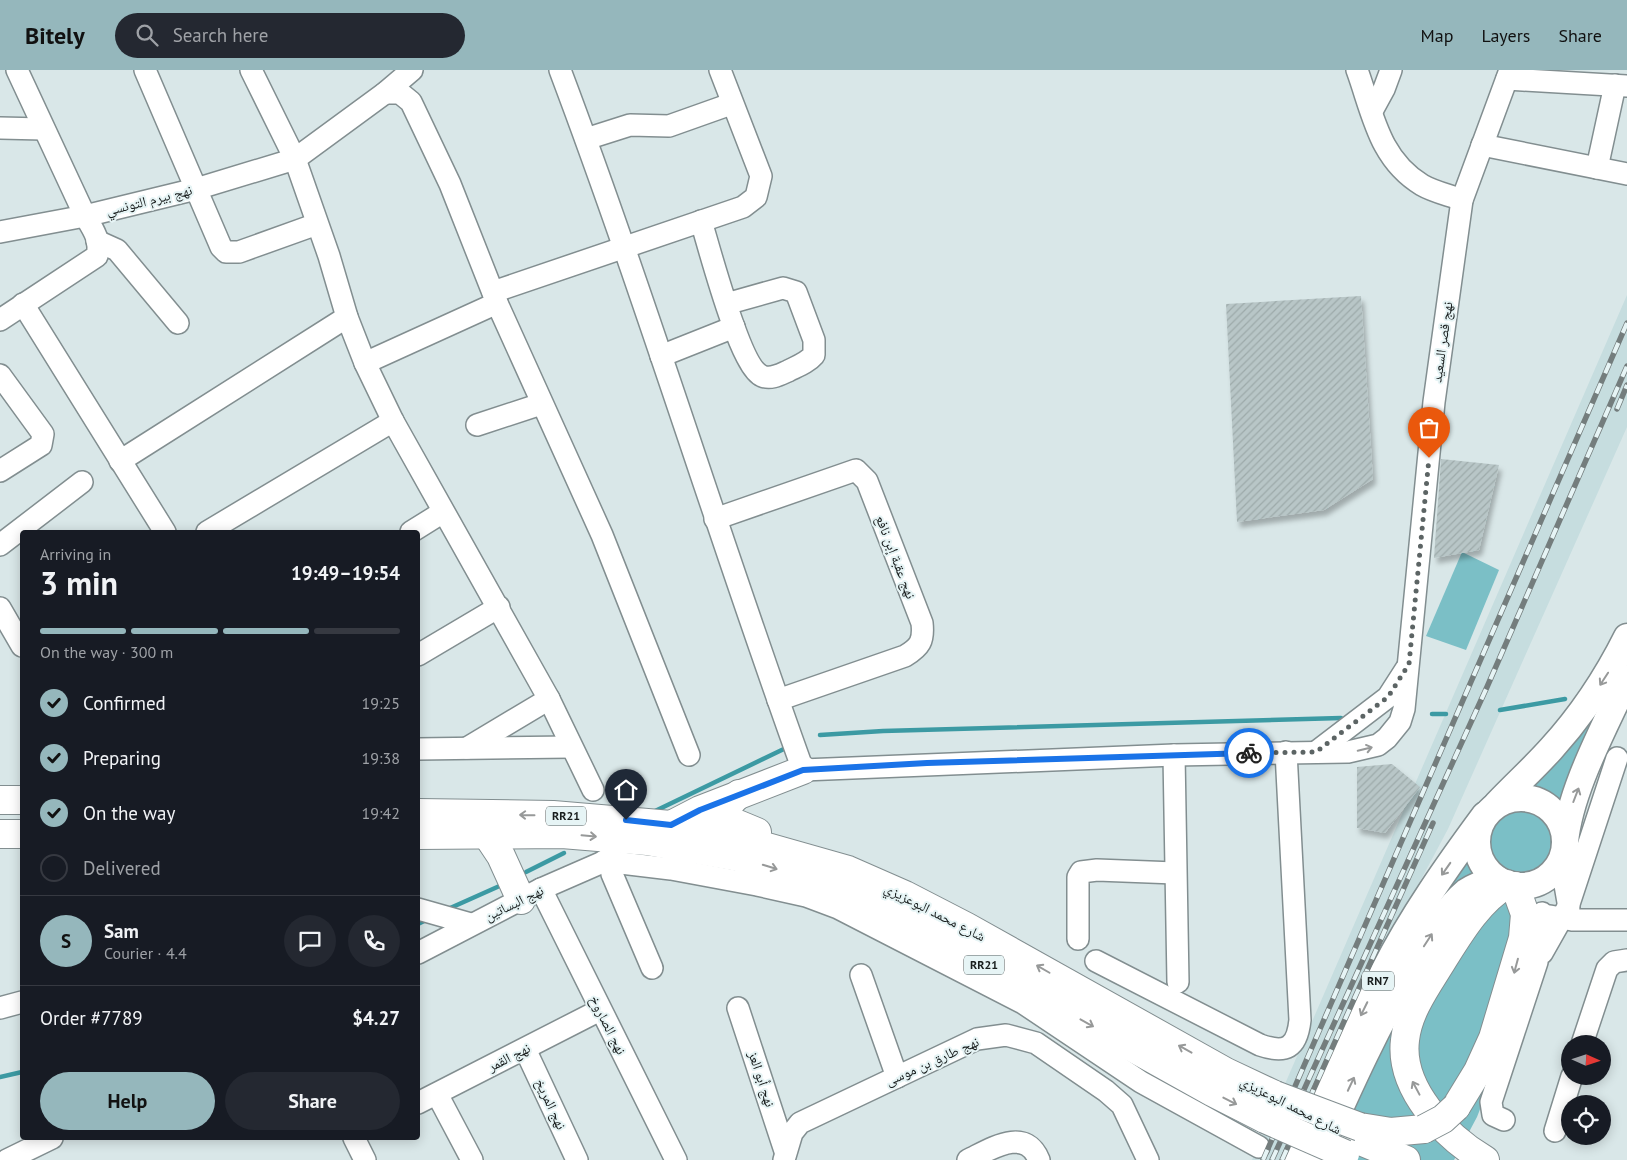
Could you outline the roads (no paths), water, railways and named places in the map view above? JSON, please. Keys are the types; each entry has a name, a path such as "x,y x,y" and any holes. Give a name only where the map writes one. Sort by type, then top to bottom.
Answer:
{"highway":[{"path":"671,825 700,810 803,770"},
{"path":"739,794 726,808 725,814 731,823 791,844 848,870"},
{"path":"0,800 20,800"},
{"path":"0,813 20,813"},
{"name":"شارع محمد البوعزيزي","path":"420,813 554,815 671,825 714,832 848,870 932,908 1226,1072 1270,1107"},
{"path":"0,834 20,834"},
{"name":"شارع محمد البوعزيزي","path":"420,835 562,834 647,841 738,857 842,890 936,938 1179,1074 1270,1107"},
{"path":"487,835 531,894"},
{"path":"0,847 20,847"},
{"path":"608,860 656,853 738,857"},
{"path":"1270,1107 1350,1148 1391,1132 1424,1129 1444,1119 1456,1107 1478,1071 1493,1038 1521,947 1525,914 1510,884 1490,897 1476,912 1453,943 1422,994 1410,1020 1405,1040 1405,1060 1413,1086 1426,1106 1455,1139 1485,1160"},
{"path":"1270,1107 1350,1148"},
{"name":"شارع محمد البوعزيزي","path":"1350,1148 1406,1160"}],"main road":[{"name":"RN7","path":"1295,1160 1384,970 1409,925 1445,870 1491,810 1552,748 1586,706 1613,665 1627,637"},
{"path":"1563,852 1567,824 1575,798 1624,693"},
{"path":"1491,810 1513,798 1528,798 1544,804 1559,819 1563,852"},
{"name":"RN7","path":"1491,810 1477,834 1477,850 1481,862 1510,884"},
{"name":"RN7","path":"1317,1160 1378,1027 1431,936 1451,907 1465,893 1482,883 1510,884 1542,880 1563,852"}],"street":[{"path":"0,320 97,256 99,247 17,70"},
{"path":"145,70 221,247 226,252 240,252 317,224"},
{"path":"252,70 295,159 347,318 365,362 393,421 549,699 593,790"},
{"name":"نهج بيرم التونسي","path":"0,232 85,216 196,189 295,159 385,93 412,70"},
{"path":"560,70 624,247 715,520 803,770"},
{"path":"365,362 495,297 624,247 743,207 756,197 760,186 760,176 731,104 720,70"},
{"path":"1357,70 1378,132 1393,162 1424,186 1462,200"},
{"path":"1372,111 1384,89 1391,70"},
{"path":"1508,74 1612,81 1597,168"},
{"name":"نهج قصر السعيد","path":"803,770 1174,755 1348,752 1378,745 1387,738 1400,722 1404,709 1434,402 1462,200 1508,74"},
{"path":"385,93 400,94 411,102 450,184 495,297 541,404 602,535 689,755"},
{"path":"586,139 630,125 669,126 731,104"},
{"path":"0,128 43,129"},
{"path":"1482,145 1627,174"},
{"path":"701,220 726,304 754,371 762,376 779,375 810,361 814,355 814,340 796,292 783,288 726,304"},
{"path":"97,241 117,250 178,323"},
{"path":"23,304 164,530"},
{"path":"120,461 347,318"},
{"path":"661,356 734,326"},
{"path":"0,374 43,434 41,445 0,471"},
{"path":"477,425 541,404"},
{"path":"210,530 393,421"},
{"name":"نهج عقبة إبن نافع","path":"715,520 856,470 867,481 922,623 924,638 918,648 905,656 778,700"},
{"path":"0,545 82,482"},
{"path":"414,530 443,512"},
{"path":"420,654 499,607"},
{"path":"0,608 20,643"},
{"path":"1316,752 1388,697 1409,664"},
{"path":"466,748 549,699"},
{"path":"420,750 571,747"},
{"path":"1096,961 1260,1045 1276,1049 1291,1046 1296,1039 1300,1020 1286,752"},
{"path":"1174,755 1178,982"},
{"path":"1504,1120 1493,1115 1491,1102 1536,962 1561,915 1617,758"},
{"path":"1561,915 1563,852"},
{"path":"652,968 612,874 608,860 671,868 757,885 806,896 838,908 1024,1003 1141,1082 1259,1147"},
{"name":"نهج البساتين","path":"420,952 531,894 608,860"},
{"path":"1078,939 1078,877 1081,872 1097,870 1175,872"},
{"path":"1510,884 1526,898 1561,915 1627,920"},
{"name":"نهج الصاروخ","path":"531,894 600,1010 676,1160"},
{"path":"420,910 471,924"},
{"path":"1585,1035 1607,969 1614,962 1627,960"},
{"path":"861,975 898,1077"},
{"path":"0,1008 20,1003"},
{"name":"نهج أبو العز","path":"738,1008 785,1155"},
{"name":"نهج القمر","path":"420,1102 600,1010"},
{"name":"نهج طارق بن موسى","path":"785,1155 792,1133 800,1123 976,1039 1006,1035 1036,1043 1106,1091 1122,1105 1132,1122 1148,1160"},
{"name":"نهج المريخ","path":"525,1049 576,1160"},
{"path":"1555,1131 1569,1085"},
{"path":"437,1094 472,1160"},
{"path":"6,1160 48,1140"},
{"path":"355,1140 365,1160"},
{"path":"968,1160 1001,1144 1016,1141 1027,1144 1039,1160"}],"waterway":[{"path":"1500,710 1565,699"},
{"path":"1432,714 1446,714"},
{"path":"820,735 883,731 1341,718"},
{"path":"653,812 788,747"},
{"path":"526,872 564,853"},
{"path":"448,909 504,884"},
{"path":"420,923 428,919"},
{"path":"0,1077 20,1072"}],"railway":[{"path":"1263,1160 1627,323"},
{"path":"1272,1160 1487,687 1627,366"},
{"path":"1617,409 1627,385"},
{"path":"1282,1160 1433,823"}]}
